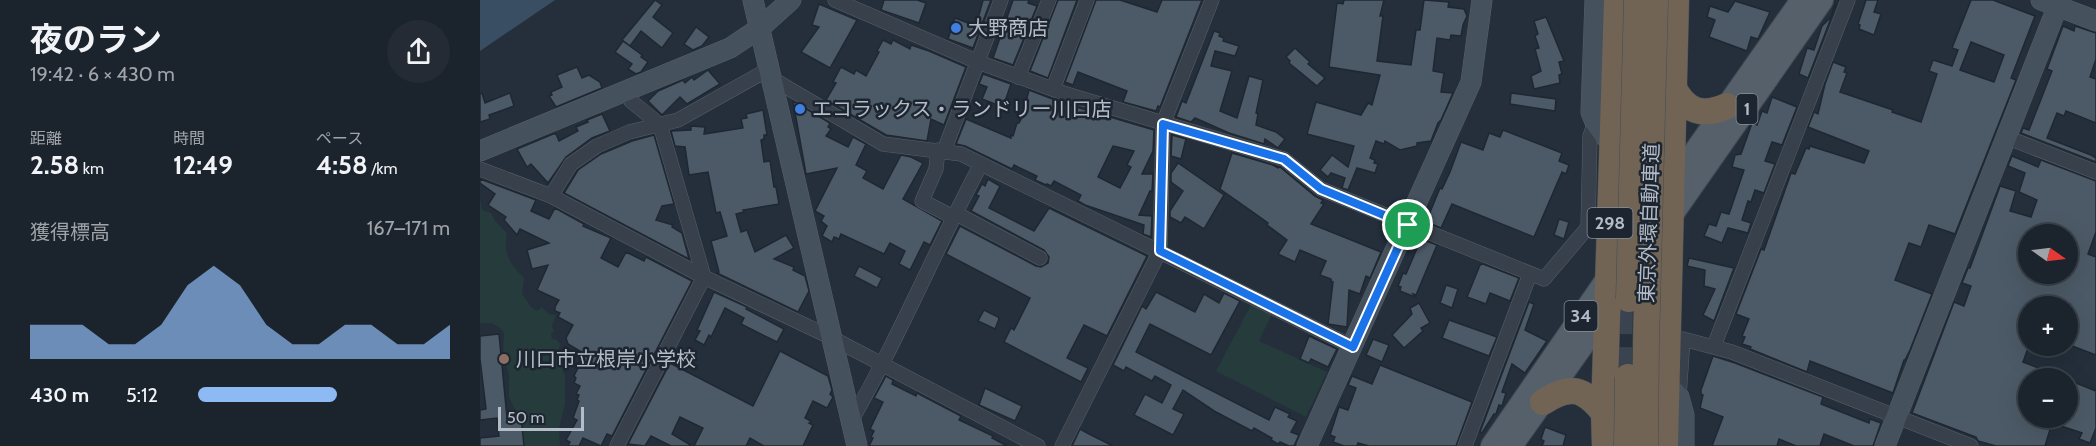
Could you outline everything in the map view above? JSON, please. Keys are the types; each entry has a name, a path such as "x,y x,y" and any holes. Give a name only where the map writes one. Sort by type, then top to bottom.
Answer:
{"highway":[{"name":"298","path":"1605,446 1604,413 1617,0"},
{"path":"1623,113 1625,0"},
{"name":"東京外環自動車道","path":"1627,446 1636,0"},
{"name":"東京外環自動車道","path":"1645,446 1655,0"},
{"path":"1665,446 1672,390 1669,91 1676,5"},
{"path":"1669,91 1688,107 1696,110 1715,111 1727,106"},
{"path":"1656,446 1657,341"},
{"path":"1617,446 1619,373"},
{"path":"1543,402 1556,393 1575,391 1595,401 1604,413"}],"main road":[{"name":"1","path":"1670,186 1802,0"},
{"name":"1","path":"1670,217 1822,0"},
{"name":"34","path":"1492,446 1670,186"},
{"name":"34","path":"1511,446 1607,311 1670,217"}],"street":[{"path":"753,0 857,446"},
{"path":"480,151 730,48 760,28 791,0"},
{"path":"835,0 1018,77 1163,124 1284,159 1321,189 1537,276"},
{"path":"1001,0 922,201 1040,258"},
{"path":"1018,77 1049,0"},
{"path":"1053,89 1087,0"},
{"path":"1062,446 1160,251 1163,124 1212,0"},
{"path":"1307,446 1471,82 1482,0"},
{"path":"1595,0 1591,111 1595,122 1613,147"},
{"path":"1714,346 1848,0"},
{"path":"1885,446 2006,137 2053,2 2096,21"},
{"path":"551,196 571,164 597,146 629,132 678,120 770,73"},
{"path":"770,73 883,144 961,154 1353,347"},
{"path":"617,446 704,277 660,124 631,101"},
{"path":"1465,446 1537,276 1588,227 1590,136 1595,122"},
{"path":"2006,137 2096,172"},
{"path":"851,421 981,164"},
{"path":"480,169 551,196 704,277 830,337 1038,446"},
{"path":"1684,446 1684,415 1672,390 1683,339 1732,352 1971,446"}],"green space":[{"path":"480,198 482,210 491,213 495,221 507,233 508,258 524,278 522,294 531,307 537,311 542,307 549,314 556,315 552,326 554,331 551,334 552,339 557,340 560,344 558,355 565,376 565,404 559,428 560,446 521,446 520,428 523,419 509,397 509,376 503,349 504,333 491,323 480,323"},
{"path":"1253,301 1273,312 1259,341 1327,372 1306,417 1216,371"}],"water":[{"path":"480,0 555,0 480,51"}],"building":[{"path":"655,0 662,5 653,17 673,33 662,48 641,31 630,46 622,40"},
{"path":"884,0 917,0 926,3 919,23 881,10"},
{"path":"983,0 991,0 973,48 948,39 955,18 976,26"},
{"path":"1013,0 1029,0 1028,3 1037,6 1013,65 993,58"},
{"path":"1058,0 1077,0 1048,78 1030,71"},
{"path":"1096,0 1120,0 1157,12 1162,0 1202,0 1160,107 1158,106 1156,111 1123,102 1127,91 1078,72 1073,85 1065,82"},
{"path":"1344,0 1384,0 1380,16 1383,16 1377,61 1411,65 1416,30 1420,30 1424,0 1449,2 1448,7 1464,9 1467,16 1461,36 1451,35 1450,40 1437,38 1433,71 1444,73 1441,92 1453,93 1431,141 1417,143 1417,146 1400,150 1385,141 1384,144 1376,141 1370,158 1378,164 1375,173 1357,168 1348,190 1342,188 1345,178 1331,173 1328,177 1320,170 1332,155 1348,167 1354,146 1307,134 1316,102 1361,115 1368,103 1372,105 1380,75 1329,67 1337,3 1343,4"},
{"path":"1836,0 1838,0 1808,78 1799,74 1807,48 1814,50 1822,26 1831,17"},
{"path":"1866,0 1878,0 1874,12 1881,14 1874,35 1859,29 1858,24"},
{"path":"1971,0 1993,0 2035,16 2011,78 2016,80 1955,234 1929,225 1921,247 1909,243 1895,280 1932,294 1904,360 1893,393 1810,361 1807,372 1742,344 1745,337 1742,336 1749,319 1736,314 1761,249 1764,250 1791,173 1795,174 1806,148 1809,149 1810,146 1864,163 1869,151 1808,127 1814,112 1818,114 1833,62 1846,67 1844,72 1847,73 1840,92 1921,122 1937,74 1929,71 1933,60 1952,66 1958,50 1952,48","holes":["1971,42 2004,55 1994,82 1960,70"]},
{"path":"1735,1 1770,12 1758,39 1751,37 1747,51 1709,37 1715,20 1707,17 1710,6 1728,12"},
{"path":"819,4 857,20 830,68 801,52 819,27 812,25"},
{"path":"1546,17 1564,61 1559,62 1562,74 1559,75 1560,83 1534,89 1531,76 1541,71 1535,49 1539,48 1534,21"},
{"path":"2063,26 2074,31 2075,26 2096,33 2096,59 2090,77 2096,79 2096,123 2066,111 2064,116 2057,113 2047,138 2091,155 2096,158 2096,162 2021,133 2023,128 2029,130 2052,71 2047,69"},
{"path":"696,27 709,37 702,46 693,50 684,44"},
{"path":"1214,31 1220,33 1219,36 1224,38 1223,41 1239,46 1235,56 1215,51 1211,66 1232,71 1220,111 1237,118 1249,76 1263,80 1256,113 1258,114 1256,125 1276,132 1285,139 1278,148 1265,139 1264,144 1229,133 1195,118 1191,122 1176,117 1182,101 1186,103"},
{"path":"883,40 891,44 893,40 910,49 911,45 966,67 944,125 931,119 927,141 886,135 826,100 836,83 833,82 841,67 854,74 856,70 866,76"},
{"path":"623,41 648,62 641,72 636,74 628,69 632,64 615,52"},
{"path":"1295,48 1310,62 1308,64 1325,78 1317,86 1289,63 1286,57"},
{"path":"577,67 582,78 589,75 600,82 602,88 556,107 549,96 552,95 551,92 562,87 557,75"},
{"path":"708,70 720,84 687,104 680,97 662,115 648,101 658,91 683,80 685,83 692,77 694,80"},
{"path":"983,74 1011,84 1003,107 982,99 987,87 979,84"},
{"path":"1029,90 1063,103 1154,130 1153,151 1142,174 1153,174 1152,191 1139,215 1152,216 1151,237 1143,234 1144,225 1085,205 1078,201 1081,195 1054,181 1051,186 1046,185 1035,180 1037,176 1014,165 1012,169 965,146 956,144 966,119 1011,138 1022,117","holes":["1113,146 1134,151 1127,165 1131,167 1120,188 1098,177"]},
{"path":"482,93 485,103 510,93 514,106 489,115 490,119 480,122 480,94"},
{"path":"1511,93 1556,99 1555,111 1510,104"},
{"path":"1772,97 1797,107 1782,145 1772,142 1765,161 1775,164 1764,193 1755,190 1751,202 1748,201 1742,220 1751,223 1748,233 1728,228 1722,243 1704,236 1709,224 1716,226 1721,212 1729,214 1744,170 1732,167 1735,155 1741,154 1752,123 1757,125 1762,111 1767,113"},
{"path":"793,101 830,123 828,127 831,129 826,136 848,147 853,137 866,144 856,165 867,171 863,178 883,189 901,155 923,163 903,199 942,221 930,245 924,242 910,270 899,264 905,251 890,243 884,254 841,234 839,239 834,237 832,242 822,236 827,226 821,221 824,216 815,211 837,168 806,174"},
{"path":"763,110 767,135 764,135 764,139 761,140 764,162 770,161 779,204 743,210 744,212 736,214 741,232 747,230 755,252 786,235 794,248 774,259 794,267 793,270 805,276 809,291 798,312 717,273 719,272 711,241 727,236 720,212 716,213 708,172 689,175 685,147 675,146 671,131 691,130 691,126 705,127 704,134 743,128 741,119 747,118 746,114"},
{"path":"602,114 610,131 592,138 566,157 548,183 531,164 527,167 517,149 553,134 556,134 559,141 578,131 576,127 588,122 587,120"},
{"path":"1503,130 1562,153 1559,161 1569,165 1566,174 1562,172 1534,237 1452,204 1441,228 1426,222 1440,188 1442,189 1450,172 1461,142 1483,150 1489,133 1500,137"},
{"path":"654,135 674,204 662,206 656,220 673,225 672,227 682,233 689,259 564,193 578,170 601,154"},
{"path":"1172,135 1186,139 1181,159 1171,156"},
{"path":"1232,153 1280,167 1323,200 1321,203 1324,204 1311,224 1381,252 1370,278 1366,276 1360,294 1349,290 1347,327 1328,324 1333,282 1320,275 1326,261 1300,250 1295,262 1278,254 1287,240 1267,225 1268,223 1220,189"},
{"path":"2012,156 2038,167 2041,160 2096,181 2096,232 2088,254 2096,257 2096,355 2078,348 2078,296 2018,296 2018,356 2025,356 2023,362 2039,368 2018,368 2018,428 2050,428 2045,446 1996,446 1978,441 1976,437 1912,413 1954,302 1964,306 1971,286 1962,283 1970,268 2000,186 2016,191 2010,211 2031,217 2037,200 2019,192 2025,173 2008,166"},
{"path":"1178,163 1224,195 1204,229 1185,217 1181,223 1170,217 1170,211 1183,191 1171,182 1171,173"},
{"path":"480,179 536,200 531,211 549,219 555,208 584,224 583,226 611,238 601,258 618,267 626,252 644,261 646,257 692,281 612,436 607,434 601,446 583,438 579,446 568,446 570,442 566,440 577,420 573,418 579,401 577,400 579,395 576,394 580,386 574,383 576,378 574,376 585,354 568,344 566,338 573,325 558,317 560,313 555,311 555,307 559,300 537,290 548,265 532,269 527,250 549,243 520,229 517,235 504,220 506,217 488,205 495,194 480,183"},
{"path":"988,179 1000,186 989,208 1034,231 1049,208 1147,256 1107,336 1084,325 1067,358 1088,368 1081,382 1004,342 1011,328 1014,330 1030,298 946,254 960,226 1036,266 1041,267 1048,263 1049,257 1044,250 971,211 979,196 976,195"},
{"path":"1559,219 1569,222 1564,239 1554,235"},
{"path":"1421,239 1437,245 1416,295 1413,294 1415,297 1400,291 1401,287 1398,286 1403,273 1406,274"},
{"path":"1689,258 1734,268 1714,321 1703,315 1715,289 1704,286 1705,270 1687,266"},
{"path":"1483,264 1519,278 1510,301 1490,293 1486,304 1467,297 1480,265"},
{"path":"859,266 882,278 877,288 854,276"},
{"path":"1446,285 1458,289 1452,308 1440,303"},
{"path":"714,292 747,307 746,309 784,329 777,342 741,324 744,318 725,308 711,337 709,335 704,345 695,340 700,331 697,330"},
{"path":"1156,292 1195,312 1204,294 1219,303 1224,293 1240,301 1211,355 1150,324 1136,352 1269,420 1275,407 1290,414 1288,417 1297,421 1291,432 1299,435 1294,446 1280,442 1278,444 1254,428 1252,431 1216,412 1183,390 1173,409 1184,414 1173,435 1134,415 1145,394 1162,403 1171,385 1155,376 1152,381 1126,367 1124,371 1113,365 1142,306 1146,309"},
{"path":"1529,302 1534,304 1525,330 1547,341 1525,373 1512,364 1502,392 1506,393 1502,406 1499,405 1496,414 1482,433 1480,432"},
{"path":"1419,303 1430,323 1421,328 1423,331 1404,348 1392,335 1412,314 1410,308"},
{"path":"984,310 998,317 995,329 978,321"},
{"path":"1449,320 1497,337 1489,356 1442,338"},
{"path":"499,334 507,418 521,417 524,446 480,446 480,438 499,436 497,418 480,420 480,410 486,409 480,359 480,336"},
{"path":"1309,336 1337,349 1328,367 1311,359 1309,363 1300,359"},
{"path":"1373,339 1389,345 1382,362 1366,355"},
{"path":"780,351 828,376 832,390 830,394 833,397 827,408 813,401 805,418 813,425 803,446 764,446 750,438 746,446 694,446 703,428 680,417 672,434 692,446 671,446 651,436 645,446 628,444 670,363 753,406"},
{"path":"1713,356 1823,397 1821,404 1869,423 1870,419 1881,423 1873,446 1854,446 1824,434 1820,446 1796,446 1779,439 1777,446 1712,446 1723,417 1700,408 1703,395 1701,390"},
{"path":"1380,365 1472,402 1456,446 1369,446 1358,443 1357,446 1344,446 1333,442 1335,437 1330,435 1339,407 1348,410 1356,388 1348,385 1352,376 1372,384"},
{"path":"886,376 893,380 892,384 916,396 917,393 961,416 959,420 993,436 992,438 1007,446 869,446 874,431 870,429 883,402 874,398"},
{"path":"2078,384 2096,391 2096,428 2090,443 2079,439 2082,433 2067,428 2078,428"},
{"path":"985,388 1022,406 1015,421 979,405"},
{"path":"1545,427 1566,435 1563,446 1542,446 1544,441 1541,439"},
{"path":"1080,429 1089,434 1113,446 1072,446"}],"tunnel":[{"path":"1619,373 1620,298"}],"place":[{"name":"大野商店","path":"956,28"},
{"name":"エコラックス・ランドリー川口店","path":"800,109"},
{"name":"川口市立根岸小学校","path":"504,359"}],"route":[{"path":"1163,124 1284,159 1321,189 1408,225 1353,347 1160,251 1163,124"}]}
